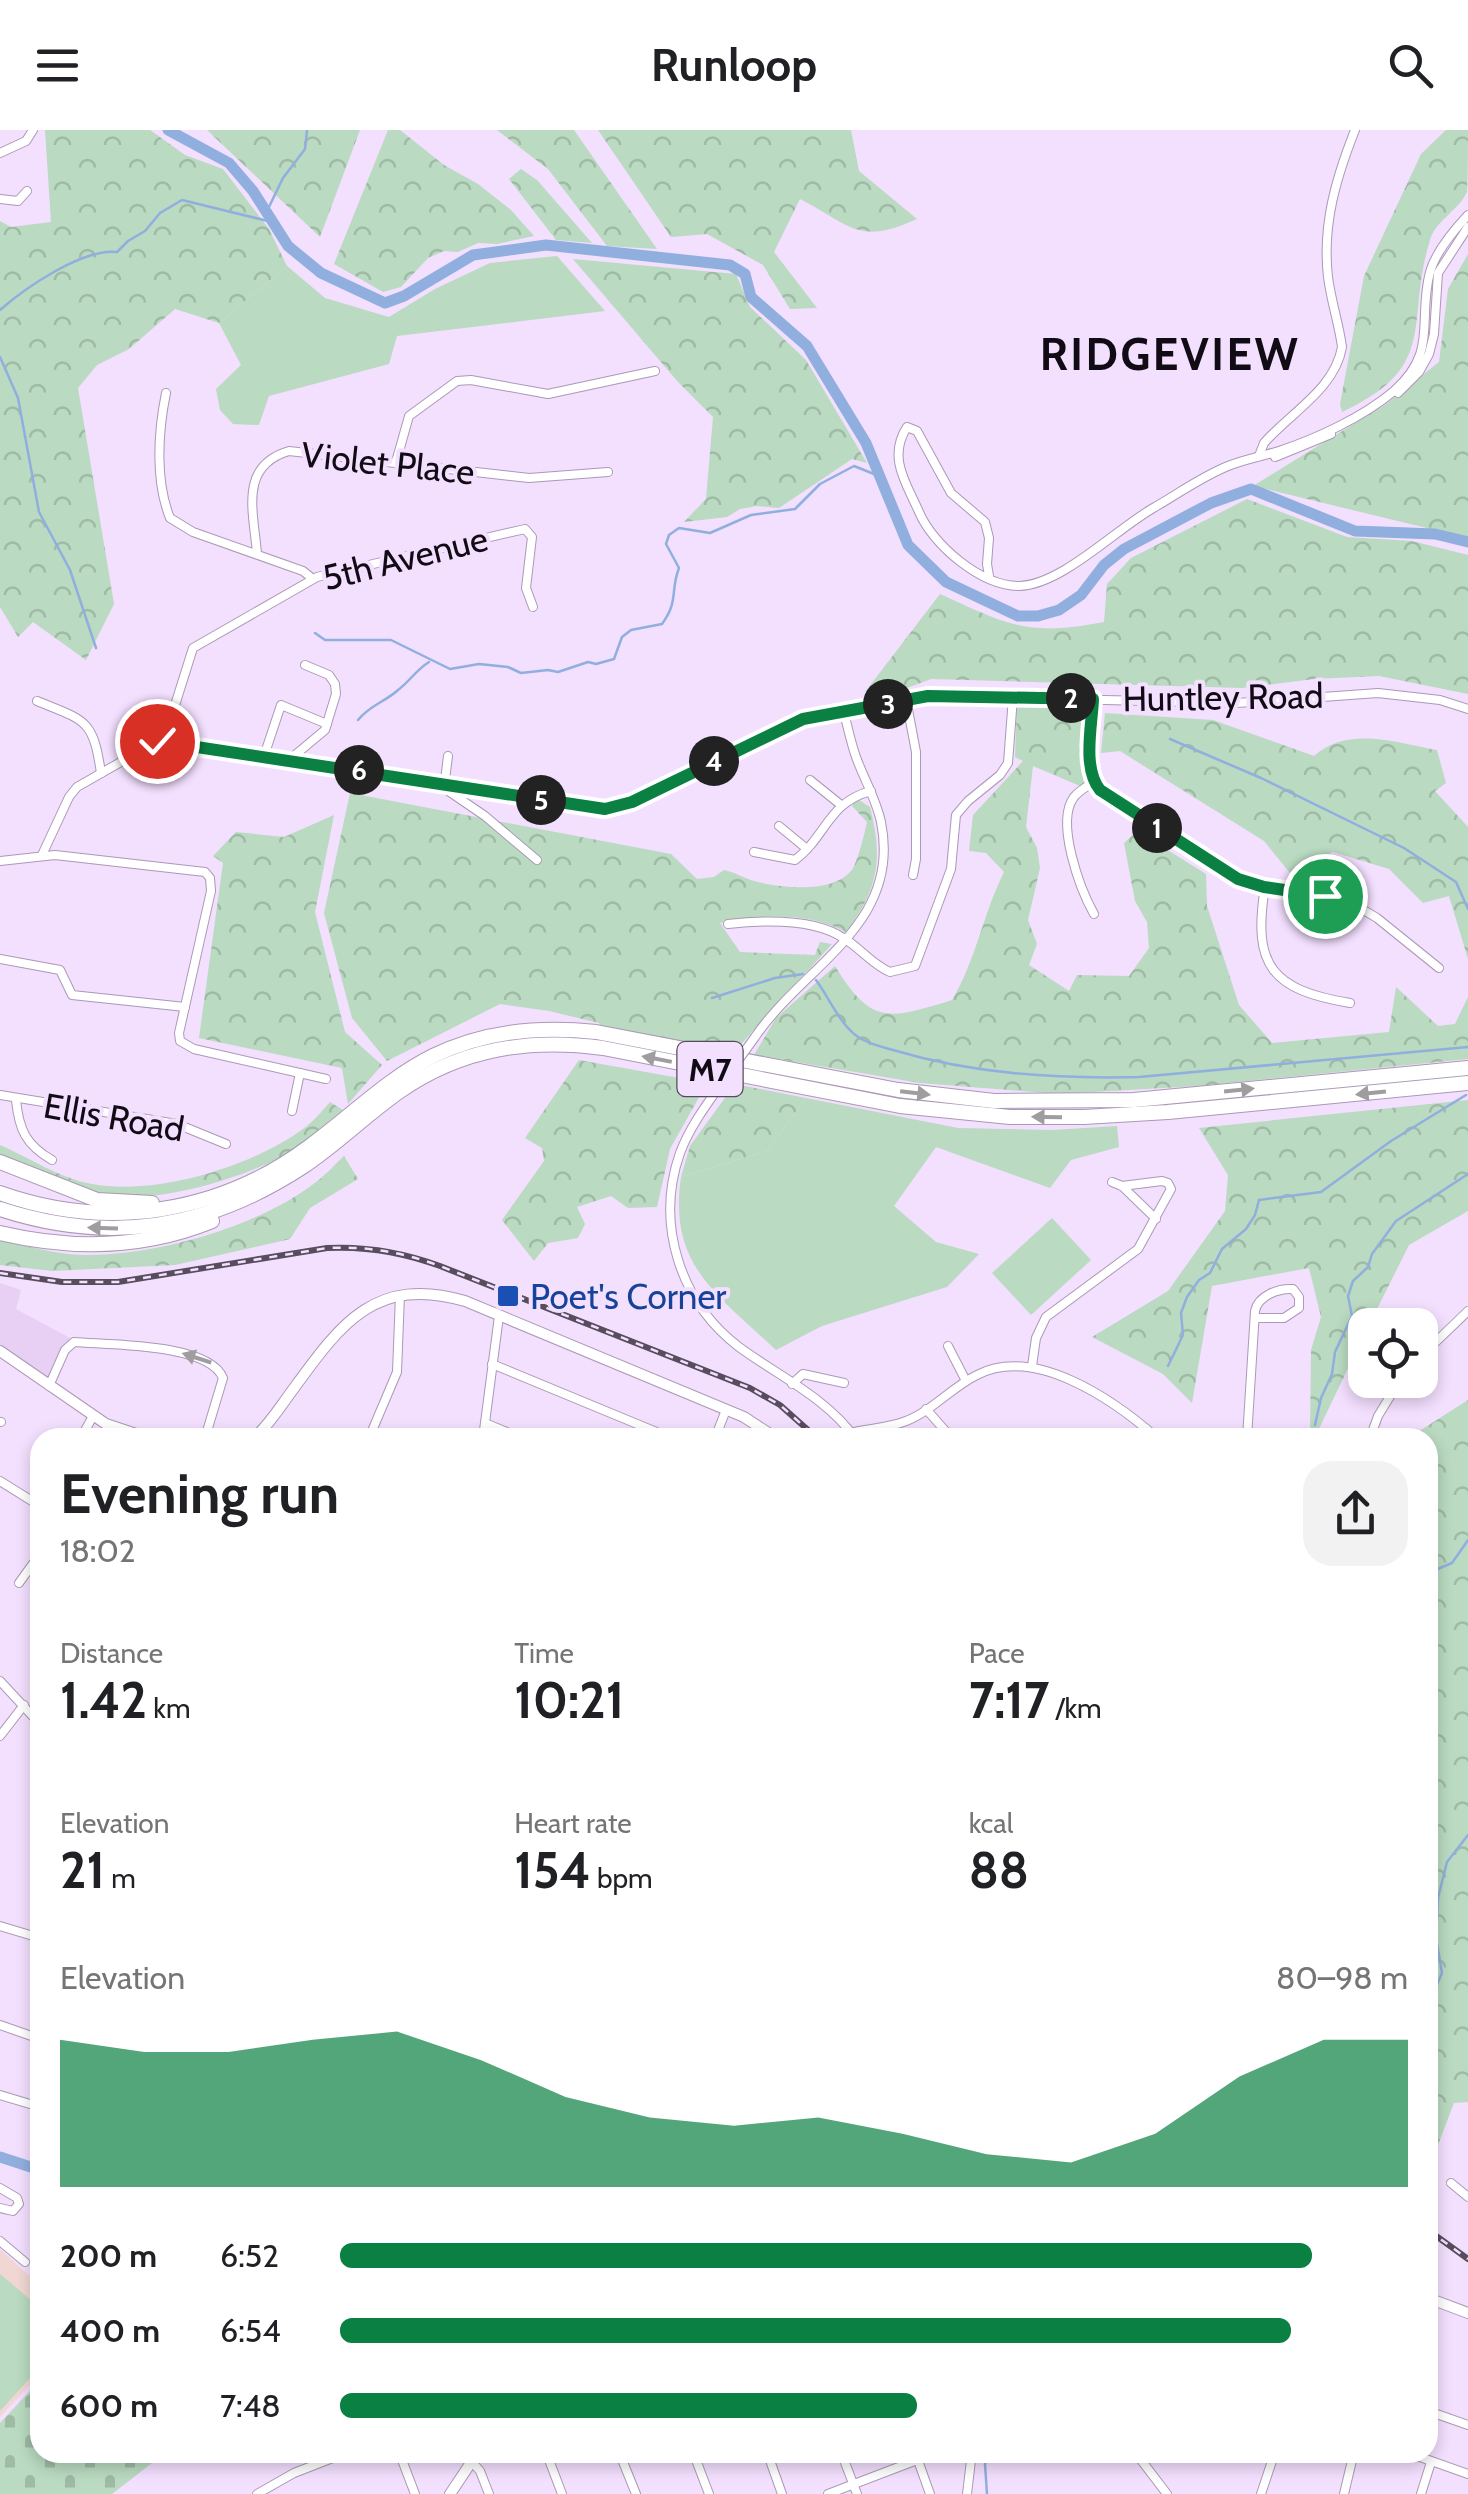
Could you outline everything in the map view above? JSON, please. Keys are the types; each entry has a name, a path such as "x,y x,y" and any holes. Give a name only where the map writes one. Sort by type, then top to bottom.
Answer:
{"highway":[{"name":"M7","path":"0,1193 50,1208 82,1212 140,1213 198,1204 270,1173 312,1146 420,1062 462,1044 519,1031 596,1032 898,1090 994,1101 1134,1100 1468,1068"},
{"name":"M7","path":"0,1208 57,1225 102,1229 187,1220 234,1204 278,1182 342,1138 401,1090 435,1070 488,1050 544,1042 603,1048 900,1106 1010,1117 1084,1118 1168,1112 1468,1083"},
{"path":"0,1233 80,1245 141,1242 171,1235 221,1218 276,1190 320,1160 342,1138"},
{"path":"0,1162 75,1194 134,1204 173,1201 270,1173"}],"main road":[{"path":"262,1428 349,1318 373,1304 400,1296 449,1297 762,1428"},
{"path":"0,1351 93,1416 123,1428"},
{"path":"1438,2302 1468,2313"},
{"path":"450,2494 471,2463"}],"street":[{"path":"0,153 26,141 33,130"},
{"path":"1260,458 1264,443 1328,380 1340,359 1342,347 1328,272 1328,235 1332,195 1354,130"},
{"path":"0,199 18,201 26,191"},
{"path":"1260,458 1362,412 1395,390 1412,372 1426,342 1431,270 1445,244 1468,216"},
{"path":"989,576 986,564 990,538 985,522 950,493 917,432 907,428 899,442 900,472 926,529 950,554 989,576 1006,584 1020,586 1053,577 1132,520 1213,473 1241,462 1296,451 1353,423 1409,383 1433,345 1438,273 1468,227"},
{"path":"396,462 408,416 451,384 471,380 548,394 655,372"},
{"path":"166,393 160,466 168,515 181,527 303,571 312,579"},
{"name":"Violet Place","path":"257,554 253,487 259,469 284,452 301,450 529,478 608,472"},
{"name":"5th Avenue","path":"164,740 193,648 312,579 526,529 532,536 526,588 533,606"},
{"path":"289,760 319,738 328,724 335,684 327,674 305,666"},
{"name":"Huntley Road","path":"164,740 590,807 619,807 788,724 906,699 942,695 1238,703 1378,693 1440,700 1468,709"},
{"path":"728,924 770,922 820,928 847,940 890,972 915,966 950,869 956,816 1008,763 1013,697"},
{"path":"906,699 916,752 913,875"},
{"path":"1093,699 1094,782 1105,794 1224,872 1264,887 1325,896 1355,905 1439,968"},
{"path":"36,702 89,727 101,773"},
{"path":"264,756 282,704 328,724"},
{"path":"844,713 855,755 882,823 881,873 870,906 847,940 776,1010 690,1130 676,1166 670,1209 675,1251 695,1300 720,1330 846,1428"},
{"path":"42,856 70,796 82,784 164,740"},
{"path":"448,756 442,783 450,793 485,816 537,860"},
{"path":"810,780 841,805"},
{"path":"1094,782 1071,802 1067,828 1084,894 1094,914"},
{"path":"754,852 790,861 799,858 841,805 853,796 871,791"},
{"path":"778,826 807,849"},
{"path":"0,861 42,856 200,870 207,874 211,891 179,1037 186,1046 326,1078"},
{"path":"1264,887 1259,932 1274,971 1300,991 1350,1003"},
{"path":"0,960 60,970 72,995 185,1007"},
{"path":"292,1112 300,1073"},
{"name":"Ellis Road","path":"0,1096 178,1124 226,1144"},
{"path":"16,1100 23,1136 52,1160"},
{"path":"1032,1366 1036,1338 1046,1318 1134,1254 1170,1193 1170,1186 1162,1181 1122,1186"},
{"path":"1112,1182 1122,1186 1156,1219"},
{"path":"1133,1197 1135,1185"},
{"path":"1248,1428 1255,1318 1256,1307 1262,1298 1287,1289 1296,1291 1300,1304 1288,1316 1255,1318"},
{"path":"373,1428 397,1372 400,1296"},
{"path":"1438,1340 1468,1311"},
{"path":"485,1428 498,1316"},
{"path":"49,1386 68,1344 169,1350 216,1366 223,1378 208,1428"},
{"path":"948,1346 966,1381"},
{"path":"492,1364 647,1428"},
{"path":"882,1428 902,1423 966,1381 1003,1366 1032,1366 1112,1404 1144,1428"},
{"path":"792,1384 803,1374 844,1382"},
{"path":"1374,1428 1389,1398"},
{"path":"926,1409 943,1428"},
{"path":"719,1428 726,1410"},
{"path":"86,1428 93,1416"},
{"path":"485,1422 498,1428"},
{"path":"1,1483 30,1498"},
{"path":"19,1583 30,1568"},
{"path":"0,1681 30,1711"},
{"path":"0,1736 24,1705"},
{"path":"0,1926 30,1935"},
{"path":"0,2025 30,2036"},
{"path":"0,2095 30,2104"},
{"path":"1451,2183 1468,2197"},
{"path":"0,2188 17,2198 19,2204 12,2211 0,2208"},
{"path":"0,2241 25,2262"},
{"path":"1438,2414 1468,2425"},
{"path":"256,2494 316,2463"},
{"path":"403,2463 415,2494"},
{"path":"477,2463 489,2494"},
{"path":"550,2463 562,2494"},
{"path":"624,2463 636,2494"},
{"path":"697,2463 709,2494"},
{"path":"771,2463 782,2494"},
{"path":"845,2463 855,2489"},
{"path":"828,2494 855,2489 903,2463"},
{"path":"919,2463 930,2494"},
{"path":"967,2494 971,2463"},
{"path":"1144,2463 1167,2494"},
{"path":"1261,2494 1271,2463"},
{"path":"1344,2494 1351,2463"},
{"path":"1421,2494 1432,2463"},
{"path":"1435,2463 1468,2474"}],"shaded area":[{"path":"0,1283 21,1290 16,1309 70,1338 48,1383 0,1347"},
{"path":"0,2249 30,2277 30,2385 0,2417"}],"green space":[{"path":"45,130 150,130 185,155 223,169 269,229 287,266 219,323 175,309 129,349 97,365 78,388 114,604 86,660 33,622 18,637 0,607 0,221 11,227 51,222"},
{"path":"207,130 360,130 320,237"},
{"path":"388,130 400,130 444,165 478,184 511,210 534,236 497,244 478,243 458,252 444,251 428,258 401,287 383,292 334,264"},
{"path":"497,130 574,130 657,249 607,246 548,169"},
{"path":"598,130 851,130 859,171 917,219 881,231 855,229 800,199 774,252 817,308 790,309 763,265 707,234 671,237"},
{"path":"1446,130 1468,130 1467,192 1430,240 1406,360 1394,378 1342,412 1340,404 1364,276 1421,154"},
{"path":"521,169 537,180 592,243 556,240 509,179"},
{"path":"1468,254 1468,538 1253,486 1386,404 1439,362 1448,289"},
{"path":"557,256 605,311 397,336 389,364 269,396 259,425 233,424 220,410 216,389 241,365 219,323 287,266 325,298 389,317 435,289 490,263"},
{"path":"573,259 736,274 750,307 806,360 867,463 852,459 779,508 757,506 740,509 727,517 684,522 706,499 713,417"},
{"path":"1247,499 1347,537 1412,541 1468,555 1468,694 1379,676 1242,688 931,679 907,688 865,692 940,594 1019,625 1056,628 1104,622 1107,584 1131,558"},
{"path":"1017,701 1088,703 1085,766 1089,780 1080,786 1033,766 1026,827 1037,848 1040,868 1028,920 1037,944 1029,965 1069,991 1077,975 1129,976 1149,948 1147,922 1135,901 1124,843 1137,831 1206,874 1207,906 1239,1005 1272,1043 1389,1032 1396,987 1438,1026 1455,1024 1468,997 1468,1059 1198,1086 1059,1094 920,1083 754,1055 776,1018 835,966 859,999 883,1013 912,1011 952,1000 1004,872 986,853 969,851 973,815 1023,761 1015,757"},
{"path":"1105,713 1213,720 1314,756 1342,741 1357,739 1437,750 1446,783 1435,791 1468,827 1468,959 1449,896 1423,903 1389,869 1333,852 1290,873 1264,841 1120,751 1101,753"},
{"path":"350,793 671,854 697,879 714,877 724,870 754,881 792,887 834,882 853,868 867,822 852,806 859,800 870,807 877,858 866,902 846,932 801,918 752,918 720,923 740,952 815,955 820,942 832,944 734,1052 500,1004 387,1061 352,1018 324,913"},
{"path":"334,815 315,912 345,1032 382,1065 348,1104 342,1068 199,1038 223,863 213,856 236,832 284,837"},
{"path":"579,1060 707,1083 670,1149 657,1207 628,1208 611,1196 577,1207 585,1224 578,1238 548,1243 534,1261 502,1220 544,1161 542,1148 525,1138"},
{"path":"735,1084 806,1098 767,1151 681,1177 690,1146"},
{"path":"806,1098 958,1128 1052,1130 1117,1126 1119,1147 1071,1160 1050,1188 936,1147 894,1206 936,1242 979,1254 947,1287 822,1326 776,1350 717,1295 690,1256 679,1208 681,1177 767,1151"},
{"path":"1468,1100 1468,1211 1409,1245 1378,1308 1348,1308 1348,1368 1319,1428 1310,1428 1311,1350 1321,1317 1309,1268 1212,1286 1192,1403 1163,1374 1092,1337 1168,1291 1225,1211 1228,1175 1199,1128"},
{"path":"330,1102 343,1110 281,1157 243,1174 172,1193 128,1198 95,1193 0,1154 0,1145 56,1172 92,1184 117,1187 173,1182 230,1166 282,1143 314,1120"},
{"path":"344,1156 358,1179 310,1208 290,1239 175,1265 52,1271 0,1265 0,1240 83,1255 142,1250 205,1236 266,1213 293,1198"},
{"path":"1052,1218 1091,1260 1031,1315 992,1273"},
{"path":"1468,1400 1468,2102 1454,2103 1438,2145 1438,1428 1424,1428"},
{"path":"0,2274 30,2300 30,2378 0,2411"},
{"path":"30,2391 30,2463 152,2463 112,2494 0,2494 0,2423"}],"waterway":[{"path":"168,130 229,163 253,191 288,246 321,273 385,303 473,255 546,245 730,265 745,274 751,297 807,346 866,443 908,545 946,582 1018,616 1059,610 1081,595 1104,565 1124,549 1211,503 1251,489 1355,531 1435,534 1468,542"},
{"path":"267,211 283,178 305,149 307,130"},
{"path":"0,310 72,263 103,252 117,252 145,231 160,213 182,200 276,223"},
{"path":"0,357 18,398 39,512 70,570 96,648"},
{"path":"315,633 325,640 391,640 450,669 479,664 508,667 521,673 558,672 614,659 622,637 631,630 662,624 667,616 679,568 666,544 669,535 679,528 710,533 751,515 795,509 820,484 854,466 879,476"},
{"path":"358,720 429,662"},
{"path":"1170,739 1261,778 1404,848 1456,882 1468,909"},
{"path":"712,998 775,978 803,974"},
{"path":"816,980 836,1013 865,1041 954,1065 1015,1073 1139,1077 1468,1047"},
{"path":"1168,1366 1183,1335 1181,1313 1187,1297 1199,1280 1210,1273 1222,1249 1246,1229 1259,1200 1321,1192 1391,1141 1466,1095"},
{"path":"1315,1425 1335,1352 1352,1316 1348,1296 1353,1281 1368,1267 1372,1254 1396,1221 1468,1174"},
{"path":"1438,1569 1452,1563 1468,1540"},
{"path":"1438,1898 1447,1862 1468,1835"},
{"path":"1438,1950 1442,1973 1438,1982"},
{"path":"0,2157 30,2167"},
{"path":"985,2463 987,2494"}],"railway":[{"path":"0,1273 62,1282 118,1282 327,1248 398,1254 440,1266 750,1388 780,1405 806,1428"},
{"path":"1438,2237 1468,2259"}],"place":[{"name":"Poet's Corner","path":"508,1296"}],"district":[{"name":"RIDGEVIEW","path":"1170,354"}],"route":[{"path":"157,741 605,809 632,802 788,724 816,716 928,696 1093,699 1091,768 1100,790 1238,879 1325,896"}]}
